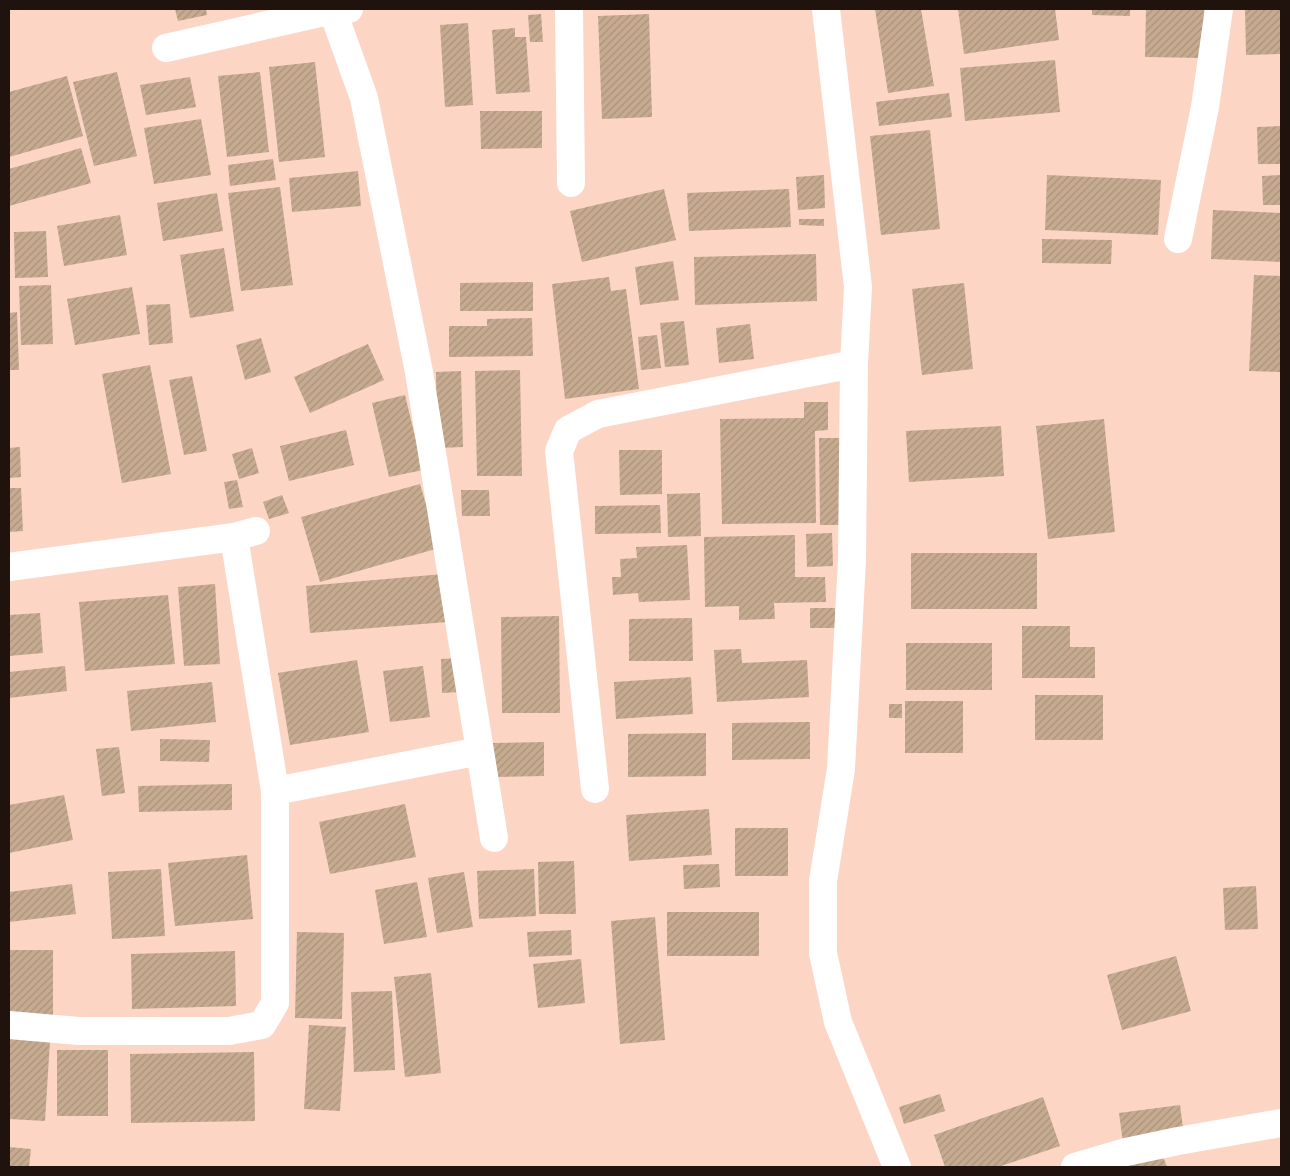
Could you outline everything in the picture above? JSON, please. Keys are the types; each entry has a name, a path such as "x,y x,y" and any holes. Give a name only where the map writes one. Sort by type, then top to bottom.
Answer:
{"street":[{"path":"166,48 338,9 364,98 415,352 494,838"},
{"path":"570,9 571,183"},
{"path":"826,9 858,287 854,364 852,560 842,769 823,881 823,953 838,1022 897,1167"},
{"path":"1178,239 1205,107 1219,9"},
{"path":"595,789 559,451 568,430 598,414 854,364"},
{"path":"9,567 245,534 275,791 275,1004 262,1025 229,1031 79,1031 9,1025"},
{"path":"275,791 480,751"},
{"path":"1076,1167 1126,1152 1281,1123"}],"building":[{"path":"175,9 206,9 207,15 178,21"},
{"path":"875,9 921,9 934,86 888,93"},
{"path":"958,9 1055,9 1059,40 964,54"},
{"path":"1092,9 1130,9 1130,16 1092,15"},
{"path":"1146,9 1204,9 1203,58 1145,57"},
{"path":"1245,9 1281,9 1281,54 1246,55"},
{"path":"541,14 543,42 530,42 528,15"},
{"path":"649,14 652,117 602,119 598,16"},
{"path":"468,23 473,105 445,107 440,25"},
{"path":"515,28 515,37 526,37 530,92 496,94 492,30"},
{"path":"1055,60 1060,112 965,121 960,68"},
{"path":"315,62 325,157 279,162 269,67"},
{"path":"117,72 137,156 94,166 73,82"},
{"path":"260,72 269,152 227,157 218,76"},
{"path":"67,76 83,136 9,157 9,92"},
{"path":"190,77 196,107 146,115 140,85"},
{"path":"949,93 952,117 879,126 876,102"},
{"path":"480,111 542,111 542,148 481,149"},
{"path":"201,119 211,175 154,184 144,128"},
{"path":"1281,126 1281,164 1258,164 1257,127"},
{"path":"930,130 940,229 881,235 870,136"},
{"path":"81,148 91,183 9,206 9,169"},
{"path":"273,159 276,180 230,186 228,165"},
{"path":"358,171 361,206 292,212 289,178"},
{"path":"824,175 825,208 798,210 796,177"},
{"path":"1047,175 1161,180 1158,235 1045,230"},
{"path":"1281,175 1281,205 1263,205 1262,176"},
{"path":"280,187 293,285 241,291 228,193"},
{"path":"664,189 676,240 582,262 570,211"},
{"path":"789,189 791,227 689,231 687,193"},
{"path":"217,193 223,231 163,241 157,203"},
{"path":"1213,210 1281,213 1281,262 1211,259"},
{"path":"120,215 127,255 64,266 57,226"},
{"path":"799,219 824,219 824,226 799,225"},
{"path":"46,231 48,277 15,278 14,232"},
{"path":"1042,239 1112,240 1111,264 1042,263"},
{"path":"224,248 234,311 190,318 180,255"},
{"path":"816,254 817,301 695,305 694,257"},
{"path":"673,261 679,300 640,305 635,267"},
{"path":"1254,275 1281,276 1281,372 1249,371"},
{"path":"609,277 611,291 626,289 639,389 565,399 552,284"},
{"path":"533,282 533,311 460,311 460,283"},
{"path":"964,283 973,369 922,375 912,289"},
{"path":"51,285 53,344 21,345 19,286"},
{"path":"132,287 140,334 75,345 67,299"},
{"path":"170,304 173,343 149,345 146,305"},
{"path":"17,312 19,370 9,370 9,313"},
{"path":"532,318 533,356 449,357 449,326 487,326 487,319"},
{"path":"684,321 689,365 665,367 660,323"},
{"path":"750,324 754,359 719,363 716,328"},
{"path":"657,335 661,368 641,370 638,337"},
{"path":"261,338 271,372 245,380 236,345"},
{"path":"368,344 384,380 310,413 294,377"},
{"path":"150,365 171,474 122,483 102,374"},
{"path":"520,370 522,476 477,476 475,371"},
{"path":"461,371 463,447 437,448 436,372"},
{"path":"192,376 207,451 184,455 169,380"},
{"path":"405,395 423,470 389,477 372,403"},
{"path":"804,402 828,402 828,430 815,431 816,523 722,524 720,419 804,418"},
{"path":"1104,419 1115,532 1048,539 1036,426"},
{"path":"1001,426 1004,476 909,482 906,431"},
{"path":"346,430 354,465 289,481 280,446"},
{"path":"819,438 840,438 841,525 820,525"},
{"path":"20,447 21,477 9,478 9,448"},
{"path":"252,448 259,473 239,479 232,454"},
{"path":"619,450 662,450 662,494 620,495"},
{"path":"237,480 243,507 229,509 224,482"},
{"path":"420,484 439,548 320,582 301,517"},
{"path":"9,488 21,488 23,531 9,532"},
{"path":"461,490 489,490 490,516 462,516"},
{"path":"700,493 701,536 668,537 667,494"},
{"path":"282,495 289,513 269,519 263,502"},
{"path":"660,505 661,533 595,534 595,506"},
{"path":"832,533 833,566 807,567 806,534"},
{"path":"795,535 795,577 825,577 826,602 774,603 775,619 739,620 739,606 705,607 704,537"},
{"path":"687,545 690,600 639,602 638,593 613,595 612,577 621,577 620,559 637,558 636,547"},
{"path":"911,553 1037,553 1037,609 911,609"},
{"path":"443,574 447,622 310,633 306,586"},
{"path":"215,584 220,664 184,666 178,587"},
{"path":"168,595 175,664 85,671 79,602"},
{"path":"810,608 835,608 836,628 810,628"},
{"path":"40,613 43,653 9,656 9,615"},
{"path":"559,616 560,713 502,713 501,617"},
{"path":"692,618 693,661 629,661 629,619"},
{"path":"1022,626 1070,626 1070,647 1095,647 1095,678 1022,678"},
{"path":"906,643 992,643 992,690 906,690"},
{"path":"741,649 742,663 807,660 809,697 717,702 714,650"},
{"path":"459,658 460,692 442,693 441,659"},
{"path":"357,660 369,732 290,745 278,673"},
{"path":"65,666 67,691 9,698 9,672"},
{"path":"423,666 430,717 390,722 383,671"},
{"path":"691,677 693,714 616,719 614,682"},
{"path":"212,682 216,722 131,731 127,691"},
{"path":"1035,695 1103,695 1103,740 1035,740"},
{"path":"905,701 963,701 963,753 905,753"},
{"path":"889,704 902,704 902,718 889,718"},
{"path":"810,722 810,759 732,760 732,723"},
{"path":"706,733 706,776 628,777 628,734"},
{"path":"160,739 210,740 209,762 160,761"},
{"path":"544,742 544,776 494,777 493,743"},
{"path":"119,747 125,793 102,796 96,749"},
{"path":"232,784 232,810 139,812 138,786"},
{"path":"64,795 73,840 9,853 9,805"},
{"path":"405,804 416,857 330,874 319,822"},
{"path":"709,809 712,855 629,861 626,815"},
{"path":"735,828 788,828 788,876 735,876"},
{"path":"247,855 253,919 175,926 168,863"},
{"path":"574,861 576,914 539,914 538,862"},
{"path":"719,864 720,887 684,889 683,865"},
{"path":"161,869 165,936 112,939 108,872"},
{"path":"534,869 536,916 479,919 477,871"},
{"path":"464,872 473,927 437,933 428,878"},
{"path":"417,882 427,937 384,944 375,890"},
{"path":"72,884 76,914 9,922 9,892"},
{"path":"1256,886 1258,929 1225,930 1223,888"},
{"path":"667,912 759,912 759,956 667,956"},
{"path":"655,917 665,1040 620,1044 611,921"},
{"path":"571,930 572,955 529,957 527,932"},
{"path":"297,932 344,933 342,1019 295,1018"},
{"path":"9,950 53,950 53,1016 9,1017"},
{"path":"235,951 236,1006 132,1009 131,954"},
{"path":"1176,956 1191,1011 1122,1030 1107,975"},
{"path":"581,959 585,1003 538,1008 533,964"},
{"path":"431,973 441,1073 405,1077 394,977"},
{"path":"392,991 395,1070 354,1072 351,992"},
{"path":"309,1025 346,1027 340,1111 304,1109"},
{"path":"9,1038 50,1041 45,1121 9,1119"},
{"path":"57,1050 108,1050 108,1116 57,1116"},
{"path":"254,1052 255,1121 131,1123 130,1054"},
{"path":"940,1094 945,1111 904,1124 899,1107"},
{"path":"1043,1097 1060,1146 998,1167 945,1167 934,1135"},
{"path":"1180,1105 1184,1135 1123,1143 1119,1113"},
{"path":"9,1147 31,1149 29,1167 9,1167"},
{"path":"1162,1154 1167,1167 1124,1167"}]}
